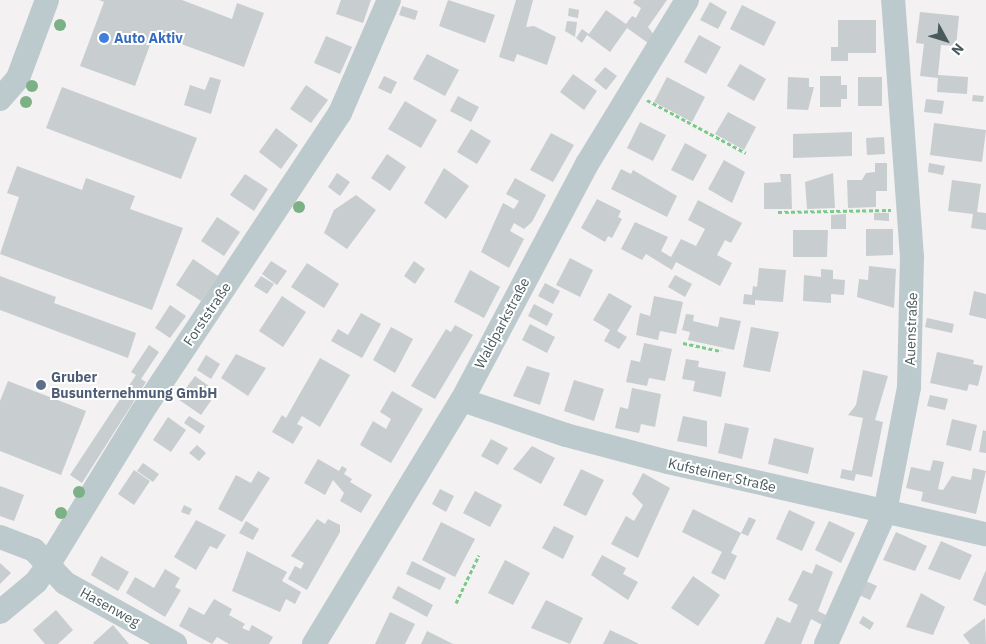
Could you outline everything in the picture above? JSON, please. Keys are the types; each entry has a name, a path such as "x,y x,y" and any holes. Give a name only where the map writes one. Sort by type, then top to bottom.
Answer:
{"street":[{"path":"0,99 18,78 47,0"},
{"name":"Forststraße","path":"0,612 36,582 47,567 142,412 340,113 389,0"},
{"name":"Waldparkstraße","path":"314,644 462,400 587,164 687,0"},
{"name":"Auenstraße","path":"826,644 885,512 909,387 914,313 909,210 893,0"},
{"name":"Kufsteiner Straße","path":"462,400 590,442 986,534"},
{"name":"Hasenweg","path":"0,537 34,550 47,567 65,582 175,644"}],"path":[{"path":"632,92 746,153"},
{"path":"778,212 909,210"},
{"path":"683,343 721,351"},
{"path":"456,603 479,555"}],"building":[{"path":"99,0 182,0 232,19 237,3 264,13 244,67 154,34 135,86 80,66 104,2"},
{"path":"341,0 371,0 363,23 336,14"},
{"path":"448,0 495,15 485,43 439,26"},
{"path":"516,0 533,0 526,27 534,26 556,37 547,65 517,54 514,62 499,57"},
{"path":"635,0 667,0 648,27 654,35 648,43 627,28 610,52 587,35 582,43 576,38 582,29 589,34 606,10 626,24 632,16 636,18 641,8 633,3"},
{"path":"710,2 727,12 718,29 700,20"},
{"path":"742,5 776,22 764,46 730,29"},
{"path":"402,6 418,11 415,20 399,15"},
{"path":"569,8 579,10 578,18 568,16"},
{"path":"920,12 959,16 956,46 941,45 938,75 968,77 967,94 937,92 938,78 920,76 924,44 916,43"},
{"path":"838,20 876,20 876,53 848,53 848,61 831,61 831,47 838,47"},
{"path":"567,21 577,22 575,37 565,31"},
{"path":"699,35 721,47 706,74 684,62"},
{"path":"326,36 352,47 340,74 314,63"},
{"path":"427,54 459,70 445,96 413,79"},
{"path":"740,64 766,79 754,101 727,86"},
{"path":"605,67 617,76 606,90 594,80"},
{"path":"573,74 597,91 584,110 560,92"},
{"path":"384,76 397,82 391,94 378,88"},
{"path":"820,76 841,76 841,85 847,85 847,99 841,99 841,107 820,107"},
{"path":"210,77 221,80 211,114 184,105 190,85 205,90"},
{"path":"667,77 705,97 692,122 654,102"},
{"path":"788,77 809,78 809,87 814,87 808,110 787,109"},
{"path":"858,77 882,77 882,106 858,106"},
{"path":"306,85 328,100 311,123 290,109"},
{"path":"62,87 197,138 181,179 46,128"},
{"path":"973,95 984,96 983,102 972,101"},
{"path":"458,96 479,107 471,122 450,111"},
{"path":"926,99 944,101 942,114 924,112"},
{"path":"405,101 437,120 421,148 388,129"},
{"path":"728,112 756,127 744,150 715,134"},
{"path":"640,122 666,135 653,161 627,148"},
{"path":"934,123 986,130 982,162 930,155"},
{"path":"276,128 298,145 281,169 259,152"},
{"path":"471,129 491,141 477,164 457,152"},
{"path":"852,132 852,156 793,158 793,134"},
{"path":"551,133 574,145 553,182 530,170"},
{"path":"884,137 885,154 867,155 866,138"},
{"path":"685,143 707,155 693,181 671,170"},
{"path":"387,154 406,167 390,191 371,178"},
{"path":"724,160 745,172 732,203 708,189"},
{"path":"875,163 887,163 887,191 876,191 876,207 848,208 847,180 862,180 866,173 875,172"},
{"path":"929,163 945,166 943,175 928,172"},
{"path":"17,166 82,190 86,178 135,196 130,209 183,228 152,310 0,254 19,197 7,193"},
{"path":"444,168 469,186 446,219 424,203"},
{"path":"621,169 631,174 633,170 677,196 667,217 611,189"},
{"path":"337,173 350,182 340,196 328,187"},
{"path":"833,173 835,208 807,209 805,182"},
{"path":"245,174 268,189 254,211 230,195"},
{"path":"780,174 791,174 792,209 764,209 764,183 781,182"},
{"path":"515,178 546,195 532,222 524,229 514,223 510,231 524,239 509,268 481,252 503,203 514,209 519,201 506,194"},
{"path":"952,180 981,184 977,212 986,213 986,230 971,228 973,214 948,211"},
{"path":"356,195 376,210 347,249 324,233 334,210"},
{"path":"597,199 621,211 618,217 622,219 612,238 608,236 605,242 581,228"},
{"path":"698,200 742,223 731,243 725,240 717,255 732,263 720,286 676,262 672,270 646,254 642,260 621,249 635,222 668,237 661,251 671,257 681,239 696,246 705,229 688,220"},
{"path":"874,213 889,213 889,221 874,220"},
{"path":"846,214 846,229 831,229 831,215"},
{"path":"217,217 240,232 224,256 201,241"},
{"path":"866,229 893,229 893,255 866,256"},
{"path":"793,230 828,230 827,257 793,257"},
{"path":"570,258 593,270 580,297 556,285"},
{"path":"193,259 218,276 201,301 176,285"},
{"path":"271,261 287,271 277,285 262,274"},
{"path":"414,261 425,269 415,284 404,276"},
{"path":"307,263 339,284 324,308 291,287"},
{"path":"869,266 896,269 894,308 857,297 859,279 868,280"},
{"path":"759,268 786,270 783,302 755,300 755,305 743,304 744,294 752,295 753,286 757,287"},
{"path":"821,269 833,270 833,279 845,280 844,295 831,294 831,303 803,301 804,275 821,277"},
{"path":"470,270 500,287 484,318 454,302"},
{"path":"675,275 692,284 685,297 668,287"},
{"path":"0,276 56,297 54,303 136,333 128,358 0,310"},
{"path":"261,276 274,284 267,294 254,286"},
{"path":"545,283 560,291 553,304 538,296"},
{"path":"974,291 986,294 986,319 969,315"},
{"path":"609,293 632,306 617,331 627,337 619,349 604,341 610,330 593,320"},
{"path":"282,296 306,312 283,347 259,331"},
{"path":"654,296 683,302 676,334 660,331 658,340 636,335 640,313 650,316"},
{"path":"534,304 553,314 547,326 528,316"},
{"path":"170,305 186,316 170,338 155,328"},
{"path":"361,313 381,324 362,358 331,341 338,329 348,335"},
{"path":"686,314 694,315 693,321 718,327 720,317 741,321 734,350 688,340 690,332 682,330"},
{"path":"927,318 954,324 952,333 925,327"},
{"path":"530,324 555,337 547,353 522,340"},
{"path":"455,325 473,335 435,399 411,386 446,329 451,332"},
{"path":"391,327 413,339 395,373 373,360"},
{"path":"751,327 779,332 770,372 743,367"},
{"path":"644,343 672,349 665,381 649,378 647,386 626,382 631,360 640,362"},
{"path":"149,345 159,352 141,379 146,382 82,483 70,475 136,375 131,372"},
{"path":"937,352 974,360 973,364 983,366 978,386 969,384 967,391 930,383"},
{"path":"236,354 266,368 248,396 221,378"},
{"path":"206,355 220,364 211,379 197,370"},
{"path":"320,358 350,375 320,427 302,416 297,424 303,427 293,444 272,432 282,415 286,418"},
{"path":"686,359 699,361 698,367 726,372 721,397 693,391 695,381 682,379"},
{"path":"527,366 550,373 540,405 513,396"},
{"path":"863,370 888,376 875,420 883,422 872,477 856,474 854,481 840,478 842,469 852,471 863,418 848,415 856,405"},
{"path":"195,376 217,392 201,415 178,399"},
{"path":"574,380 604,389 594,421 564,411"},
{"path":"8,381 86,411 61,475 0,451 0,401"},
{"path":"632,388 661,394 655,427 641,424 639,433 615,428 620,407 628,409"},
{"path":"392,391 423,409 391,463 360,445 373,421 386,429 391,419 380,412"},
{"path":"930,395 948,399 945,410 927,406"},
{"path":"189,416 205,426 200,434 184,423"},
{"path":"683,416 707,421 707,447 677,441"},
{"path":"168,417 186,430 171,452 153,440"},
{"path":"952,419 977,425 971,451 946,445"},
{"path":"725,423 749,428 742,459 718,453"},
{"path":"983,430 986,431 986,453 979,452"},
{"path":"774,438 814,448 808,474 768,464"},
{"path":"491,439 508,448 498,465 481,456"},
{"path":"197,445 206,453 199,461 189,453"},
{"path":"532,446 555,458 541,484 513,469"},
{"path":"318,459 339,471 342,466 347,469 344,474 352,479 350,482 372,495 361,513 340,501 344,493 333,480 325,495 304,483"},
{"path":"933,460 944,462 938,489 943,490 952,476 971,480 973,468 986,471 976,514 921,501 923,492 906,488 911,467 930,471"},
{"path":"143,463 159,474 153,482 137,471"},
{"path":"581,469 604,480 586,516 563,505"},
{"path":"134,470 150,481 134,505 118,494"},
{"path":"258,471 270,478 242,522 218,509 236,475 251,483"},
{"path":"643,473 670,488 638,558 611,544 626,516 634,521 643,505 632,494"},
{"path":"0,486 24,495 14,521 0,516"},
{"path":"440,489 454,496 446,512 432,504"},
{"path":"475,491 502,505 490,527 463,513"},
{"path":"184,505 192,509 189,515 181,512"},
{"path":"693,509 741,533 731,553 737,556 725,580 711,573 722,552 682,532"},
{"path":"789,510 815,522 802,551 776,539"},
{"path":"749,517 756,520 748,536 741,533"},
{"path":"317,519 325,524 328,519 340,525 340,532 307,590 288,579 295,566 301,569 304,563 291,556"},
{"path":"196,520 226,535 217,549 210,546 196,570 174,557"},
{"path":"246,521 259,529 253,540 239,533"},
{"path":"829,521 855,533 841,563 815,550"},
{"path":"441,522 475,539 455,577 422,560"},
{"path":"554,526 574,536 563,559 542,548"},
{"path":"896,532 927,546 915,571 883,560"},
{"path":"941,541 972,555 960,580 928,569"},
{"path":"247,551 287,572 282,581 301,592 295,604 286,599 280,612 232,591"},
{"path":"602,555 626,568 623,574 638,582 628,600 591,575"},
{"path":"101,556 129,572 118,591 91,575"},
{"path":"505,560 530,573 513,605 488,593"},
{"path":"412,561 446,578 440,590 406,574"},
{"path":"0,563 11,573 0,584"},
{"path":"816,564 833,572 818,611 826,615 822,625 811,619 801,644 764,644 777,617 790,623 798,605 788,600 803,570 812,574"},
{"path":"165,569 180,578 175,587 181,590 165,617 126,593 135,577 154,588"},
{"path":"986,570 986,606 973,600"},
{"path":"693,576 720,595 698,626 671,608"},
{"path":"866,581 877,586 870,600 859,595"},
{"path":"398,586 433,605 427,617 392,598"},
{"path":"921,593 945,607 933,635 906,627"},
{"path":"214,599 232,609 229,615 245,624 242,628 249,631 252,625 273,637 269,644 229,644 217,637 212,644 179,626 189,607 204,615"},
{"path":"546,600 583,618 570,644 531,628"},
{"path":"56,610 73,630 58,644 45,644 33,630"},
{"path":"390,612 415,624 405,644 375,644"},
{"path":"863,616 874,623 870,630 859,623"},
{"path":"985,618 986,644 970,644 963,635"},
{"path":"113,625 129,644 93,643"},
{"path":"610,630 627,638 639,644 603,644"},
{"path":"427,631 453,644 421,644"}],"place":[{"name":"Auto Aktiv","path":"104,38"},
{"name":"Gruber Busunternehmung GmbH","path":"41,385"}]}
